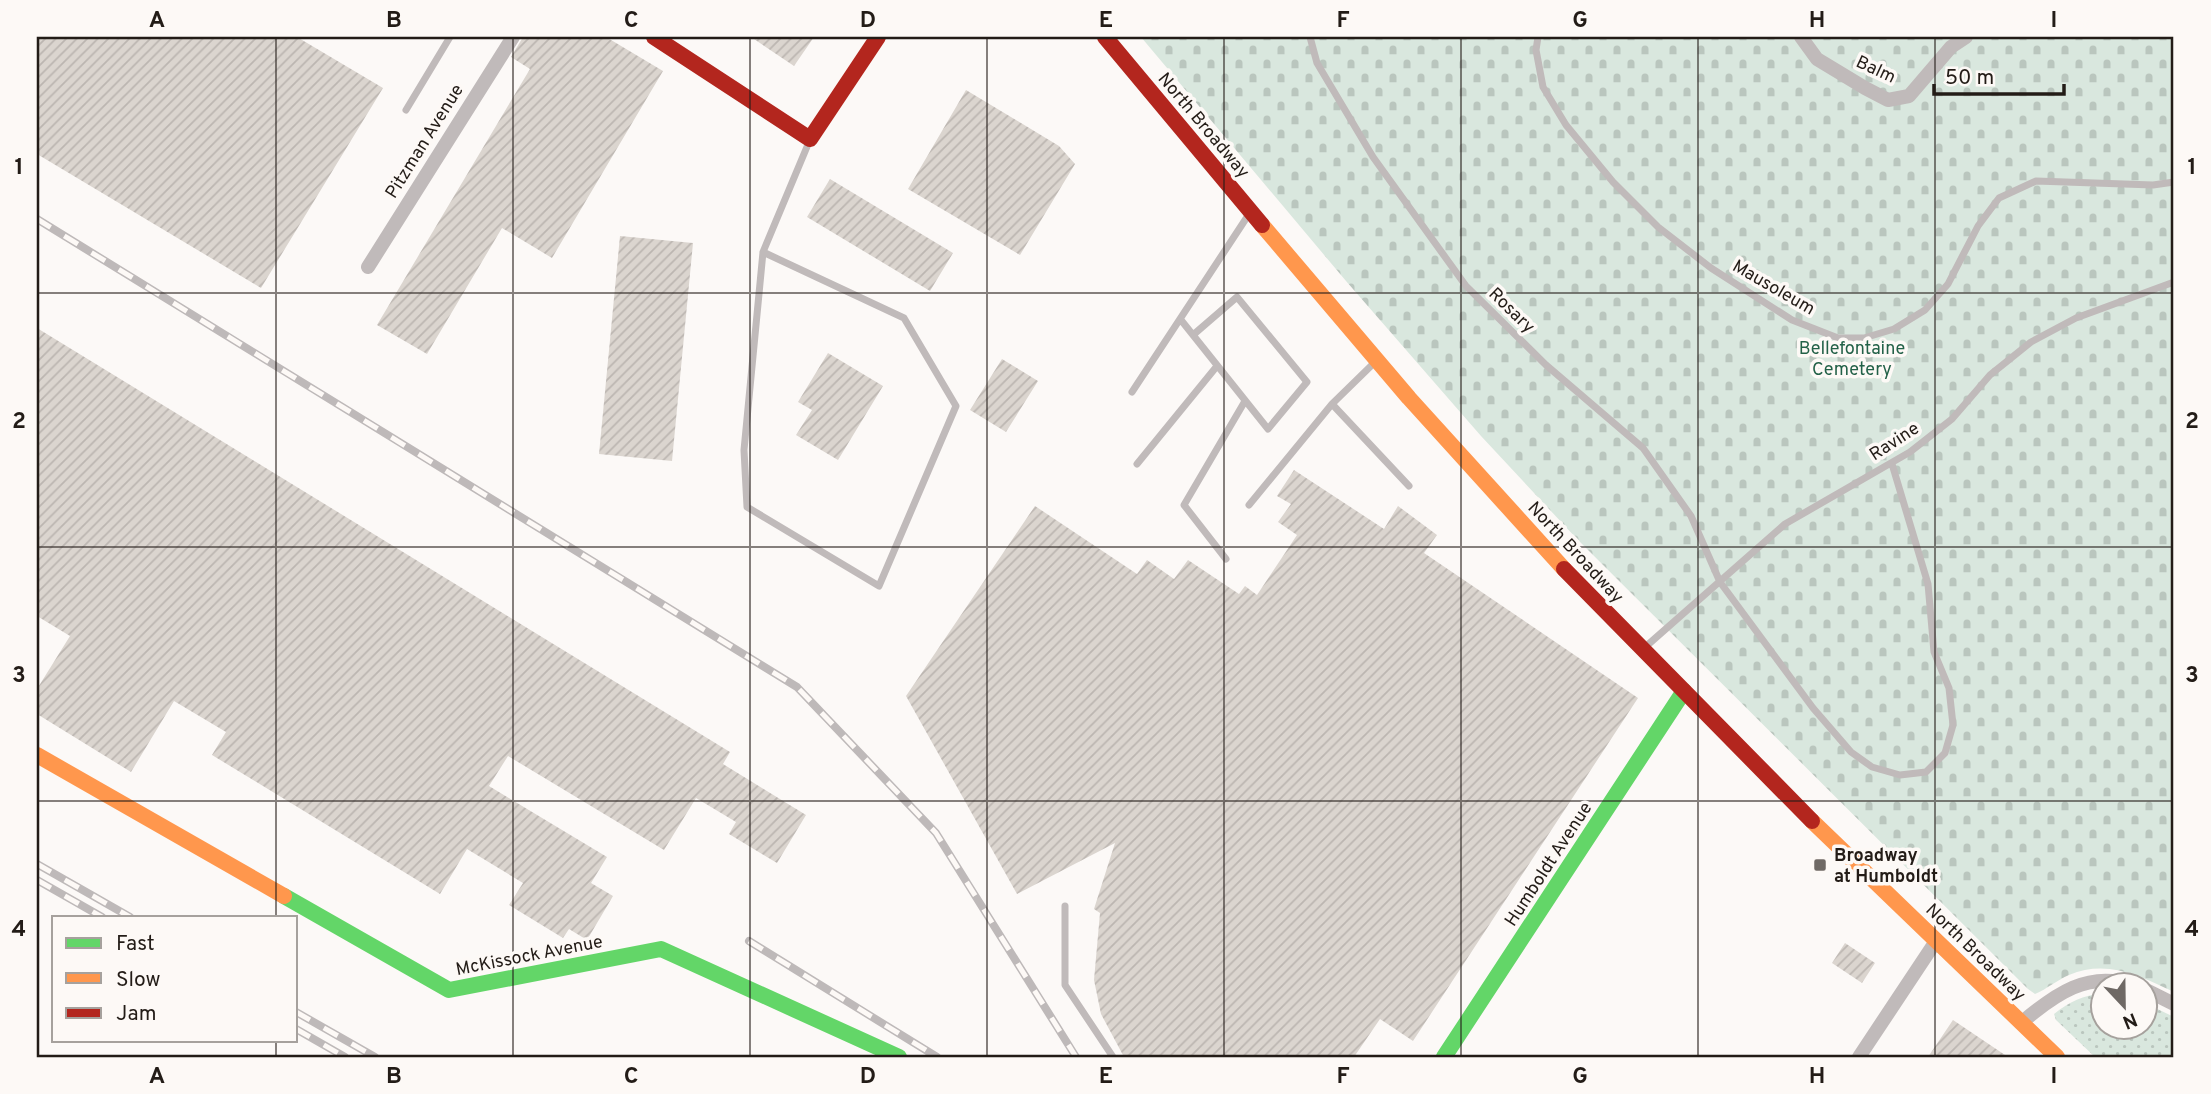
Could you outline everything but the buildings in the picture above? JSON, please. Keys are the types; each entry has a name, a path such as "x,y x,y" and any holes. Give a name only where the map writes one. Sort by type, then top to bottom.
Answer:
{"street":[{"name":"Pitzman Avenue","path":"368,267 513,37"},
{"path":"654,37 810,138 878,37"},
{"name":"North Broadway","path":"1105,37 1377,360 1509,509 1684,691 2057,1057"},
{"name":"Balm","path":"1801,37 1818,59 1888,100 1909,96 1951,47 1966,37"},
{"name":"Humboldt Avenue","path":"1444,1057 1684,691"},
{"name":"McKissock Avenue","path":"37,755 449,990 661,949 899,1057"},
{"path":"1859,1057 1936,941"},
{"path":"2021,1023 2050,1000 2088,982"},
{"path":"2158,996 2174,1004"}],"lane":[{"path":"406,110 450,37"},
{"name":"Rosary","path":"1310,37 1317,63 1373,157 1466,286 1546,365 1643,449 1691,516 1720,582 1753,630 1851,752 1872,766 1899,775 1926,772 1945,753 1953,725 1949,688 1934,652 1928,584 1892,464"},
{"name":"Mausoleum","path":"1538,37 1536,50 1543,87 1566,125 1613,182 1649,218 1711,268 1792,320 1838,338 1864,338 1894,329 1925,310 1948,284 1978,226 1999,198 2036,181 2076,180 2153,185 2174,181"},
{"path":"763,252 904,318 956,406 879,586 747,506 744,450 763,252 810,138"},
{"path":"1132,391 1251,210"},
{"name":"Ravine","path":"1643,649 1785,524 1892,464 1952,419 1990,375 2031,342 2076,318 2174,282"},
{"path":"1181,320 1268,429 1307,382 1237,296 1193,335"},
{"path":"1250,505 1332,404 1377,360"},
{"path":"1137,464 1217,366"},
{"path":"1226,559 1184,505 1245,401"},
{"path":"1332,404 1409,486"},
{"path":"1065,906 1065,985 1113,1057"}],"green space":[{"name":"Bellefontaine Cemetery","path":"1141,37 2174,37 2174,992 2158,984 2158,972 2123,972 2110,969 2083,970 2035,994 2028,989 1577,539 1481,436 1346,281"},
{"path":"2088,997 2088,1042 2158,1042 2158,1009 2174,1017 2174,1057 2095,1057 2056,1020 2054,1014"}],"railway":[{"path":"37,219 797,687 936,833 1076,1057"},
{"path":"37,864 128,916"},
{"path":"37,880 100,916"},
{"path":"749,941 937,1057"},
{"path":"298,1013 375,1057"},
{"path":"298,1030 345,1057"}],"traffic: fast":[{"path":"1444,1057 1684,691"},
{"path":"284,896 449,990 661,949 899,1057"}],"traffic: slow":[{"path":"1262,225 1409,398 1564,569"},
{"path":"37,755 284,896"},
{"path":"1812,821 2057,1057"}],"traffic: jam":[{"path":"654,37 810,139 878,37"},
{"path":"1105,37 1262,225"},
{"path":"1564,569 1812,821"}],"place":[{"name":"Broadway at Humboldt","path":"1820,865"}]}
